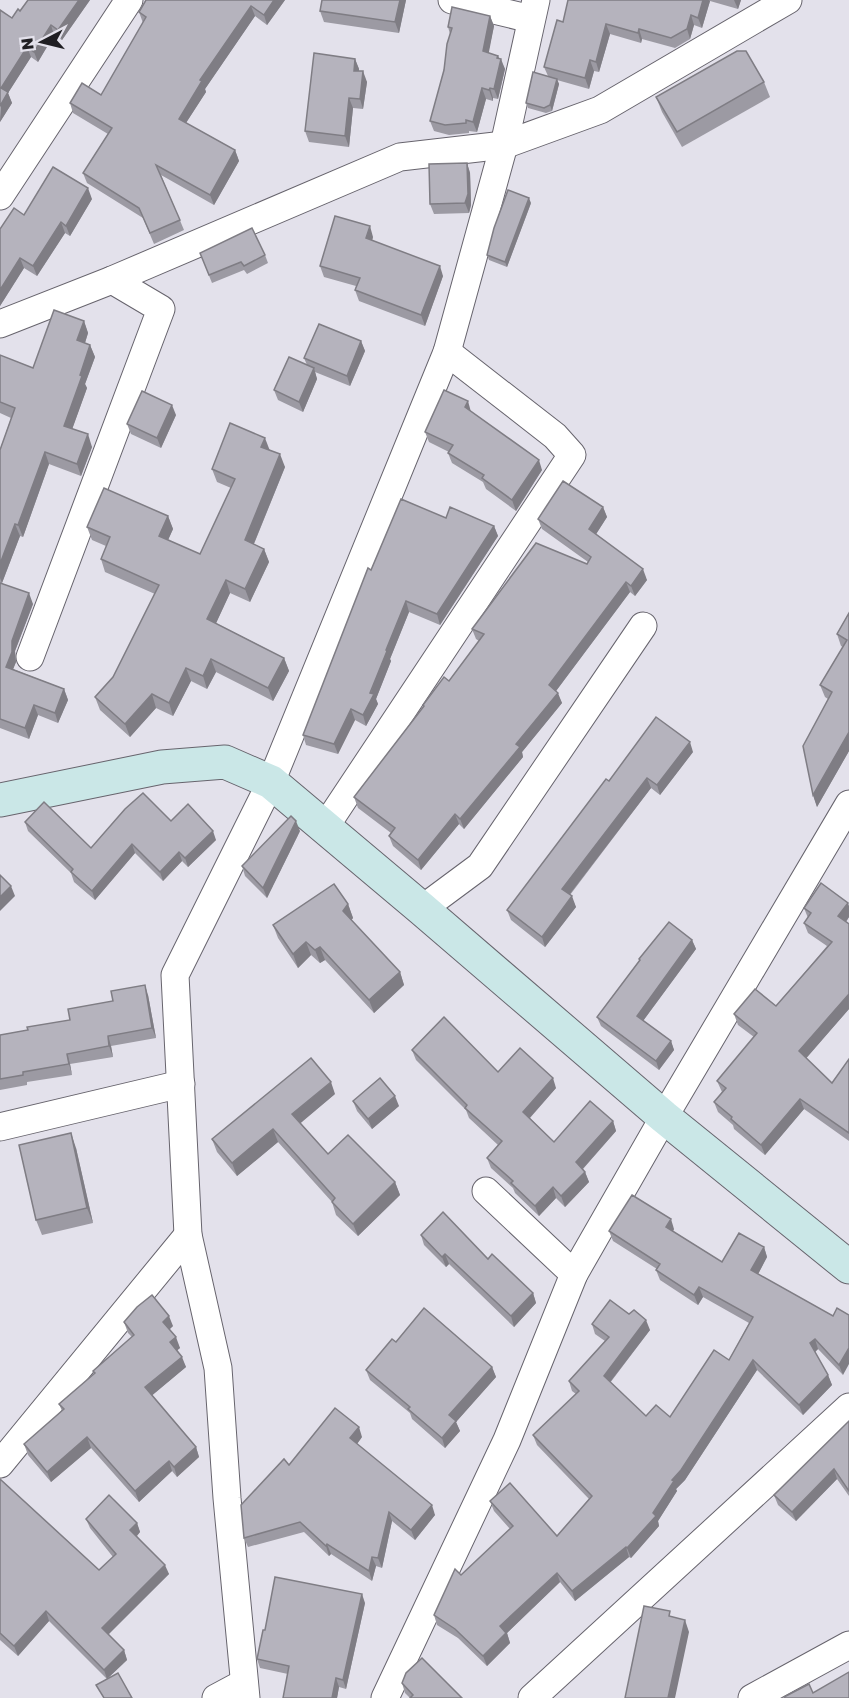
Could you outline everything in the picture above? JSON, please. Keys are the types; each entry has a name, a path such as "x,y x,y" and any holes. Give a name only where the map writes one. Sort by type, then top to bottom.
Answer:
{"street":[{"path":"0,196 129,0"},
{"path":"216,1698 245,1690 227,1498 218,1368 188,1235 175,975 271,782 447,352 504,145 533,9 452,0"},
{"path":"0,324 112,280 400,157 504,145 600,110 788,0"},
{"path":"30,657 161,309 112,280"},
{"path":"325,827 572,455 555,436 447,352"},
{"path":"422,909 480,866 643,626"},
{"path":"2,801 162,767 225,762 271,782 663,1117 849,1267"},
{"path":"385,1698 507,1440 574,1274 663,1117 849,804"},
{"path":"0,1127 181,1084"},
{"path":"486,1191 574,1274"},
{"path":"0,1464 188,1235"},
{"path":"532,1698 849,1407"},
{"path":"752,1698 849,1645"}],"building":[{"path":"28,0 79,0 58,30 51,25 34,52 27,47 1,88 8,92 0,106 0,10 12,18"},
{"path":"146,0 274,0 264,15 251,6 200,80 202,81 179,119 235,150 210,195 156,165 180,220 150,233 139,208 83,173 112,128 70,103 82,83 101,95 146,17 139,12"},
{"path":"322,0 400,0 395,22 320,11"},
{"path":"568,0 703,0 698,18 691,15 687,29 671,38 639,29 638,33 606,24 596,62 590,60 585,78 544,67 557,20 563,22"},
{"path":"452,7 490,16 483,51 501,59 494,89 482,88 473,122 466,120 466,123 445,125 430,121 444,70 447,44 452,28 448,27"},
{"path":"737,51 746,51 764,82 677,132 656,97"},
{"path":"314,53 355,59 354,71 363,71 360,99 349,98 345,136 305,131"},
{"path":"533,72 557,79 550,105 544,108 526,103"},
{"path":"467,163 468,194 465,203 430,204 429,164"},
{"path":"53,167 88,188 66,226 61,222 33,266 20,258 0,290 0,229 14,208 24,215"},
{"path":"508,190 529,198 505,262 487,255"},
{"path":"335,216 370,226 366,238 440,266 421,315 355,290 360,278 320,266"},
{"path":"252,228 265,255 244,266 241,262 209,275 200,253"},
{"path":"54,310 84,321 77,340 90,345 80,375 82,376 64,426 88,434 77,464 45,452 18,525 15,524 0,564 0,450 15,408 0,402 0,355 33,368"},
{"path":"319,324 361,341 347,376 304,358"},
{"path":"289,357 314,368 299,402 274,390"},
{"path":"444,390 468,401 465,407 539,460 512,500 482,478 484,475 448,453 453,445 425,432"},
{"path":"142,391 172,405 157,438 127,424"},
{"path":"230,423 265,438 261,447 280,454 245,540 264,549 245,589 226,580 207,619 284,658 268,688 211,659 203,676 186,668 169,703 152,694 125,724 95,697 113,677 159,585 101,559 110,537 87,527 104,488 168,516 159,536 200,554 235,479 212,469"},
{"path":"563,481 603,507 589,529 643,569 631,586 626,582 549,685 558,693 516,744 520,747 460,819 455,814 418,860 389,836 395,828 354,797 444,677 449,681 484,634 472,629 536,543 587,564 591,557 538,519"},
{"path":"401,499 446,518 450,507 494,526 437,614 406,601 370,693 374,694 363,715 351,709 334,744 303,735 368,568 371,570"},
{"path":"0,583 29,593 12,641 12,652 6,667 64,689 55,713 34,705 25,728 0,719"},
{"path":"849,613 849,732 813,795 803,746 832,692 820,685 847,640 837,634"},
{"path":"656,717 690,742 657,785 647,778 562,889 572,896 542,937 507,910 606,779 609,781"},
{"path":"143,793 171,821 188,804 213,831 185,858 179,852 160,872 132,844 92,891 71,872 73,869 25,822 44,802 91,848 125,809"},
{"path":"291,816 296,821 263,888 242,866"},
{"path":"0,875 11,886 0,897"},
{"path":"821,883 848,903 838,916 849,924 849,994 799,1051 832,1083 849,1059 849,1133 800,1099 761,1145 714,1102 726,1088 717,1081 757,1033 734,1014 755,989 776,1006 832,942 804,923 811,913 804,908"},
{"path":"334,884 348,904 343,911 400,972 369,1000 320,947 315,950 306,942 293,954 273,925"},
{"path":"669,922 692,940 637,1016 671,1041 656,1061 597,1017"},
{"path":"145,985 152,1028 108,1036 109,1046 67,1054 69,1064 23,1072 23,1075 0,1079 0,1035 28,1030 27,1027 70,1020 68,1009 113,1001 111,991"},
{"path":"444,1017 498,1072 520,1048 553,1078 523,1112 554,1142 590,1101 613,1121 576,1162 585,1172 561,1196 553,1187 535,1206 511,1183 513,1181 487,1158 502,1141 465,1108 467,1105 412,1050"},
{"path":"311,1058 331,1082 292,1114 328,1154 348,1135 395,1182 353,1224 332,1202 335,1198 273,1129 232,1163 212,1139"},
{"path":"380,1078 395,1096 368,1119 353,1101"},
{"path":"71,1133 87,1208 36,1220 19,1145"},
{"path":"632,1195 671,1219 666,1227 722,1262 739,1233 764,1247 751,1270 833,1316 837,1308 849,1315 849,1348 839,1365 815,1339 810,1343 828,1375 799,1405 753,1360 681,1470 672,1480 674,1481 653,1513 656,1516 627,1548 572,1591 557,1573 500,1626 506,1633 483,1656 455,1629 434,1615 455,1569 461,1575 513,1526 490,1501 510,1483 557,1536 592,1496 533,1435 579,1391 569,1381 609,1337 592,1324 610,1300 629,1314 634,1310 646,1320 604,1376 646,1416 656,1405 670,1417 714,1350 729,1360 753,1317 699,1287 694,1295 656,1270 660,1264 609,1231"},
{"path":"443,1212 488,1259 492,1254 533,1293 511,1316 445,1254 442,1257 421,1235"},
{"path":"152,1295 169,1316 163,1322 176,1337 170,1342 182,1357 145,1387 196,1447 174,1467 169,1461 135,1491 87,1437 47,1472 24,1444 64,1409 59,1404 134,1335 124,1322"},
{"path":"424,1308 492,1367 449,1415 456,1421 442,1438 366,1370 392,1339 396,1342"},
{"path":"335,1408 359,1427 350,1438 432,1505 411,1530 389,1512 378,1558 372,1557 369,1571 327,1544 326,1546 300,1522 244,1538 241,1505 284,1459 289,1465"},
{"path":"849,1421 849,1491 834,1469 792,1512 774,1495"},
{"path":"0,1479 99,1570 116,1554 86,1519 109,1495 137,1523 130,1530 165,1565 102,1628 124,1650 104,1670 46,1611 14,1646 0,1633"},
{"path":"275,1577 362,1594 343,1680 336,1678 332,1698 283,1698 289,1666 257,1659"},
{"path":"644,1606 670,1611 669,1616 685,1620 668,1698 625,1698"},
{"path":"422,1658 462,1698 410,1698 413,1695 402,1683 406,1673"},
{"path":"849,1672 849,1698 784,1697 809,1684 813,1693"},
{"path":"118,1673 132,1698 104,1698 96,1685"}]}
